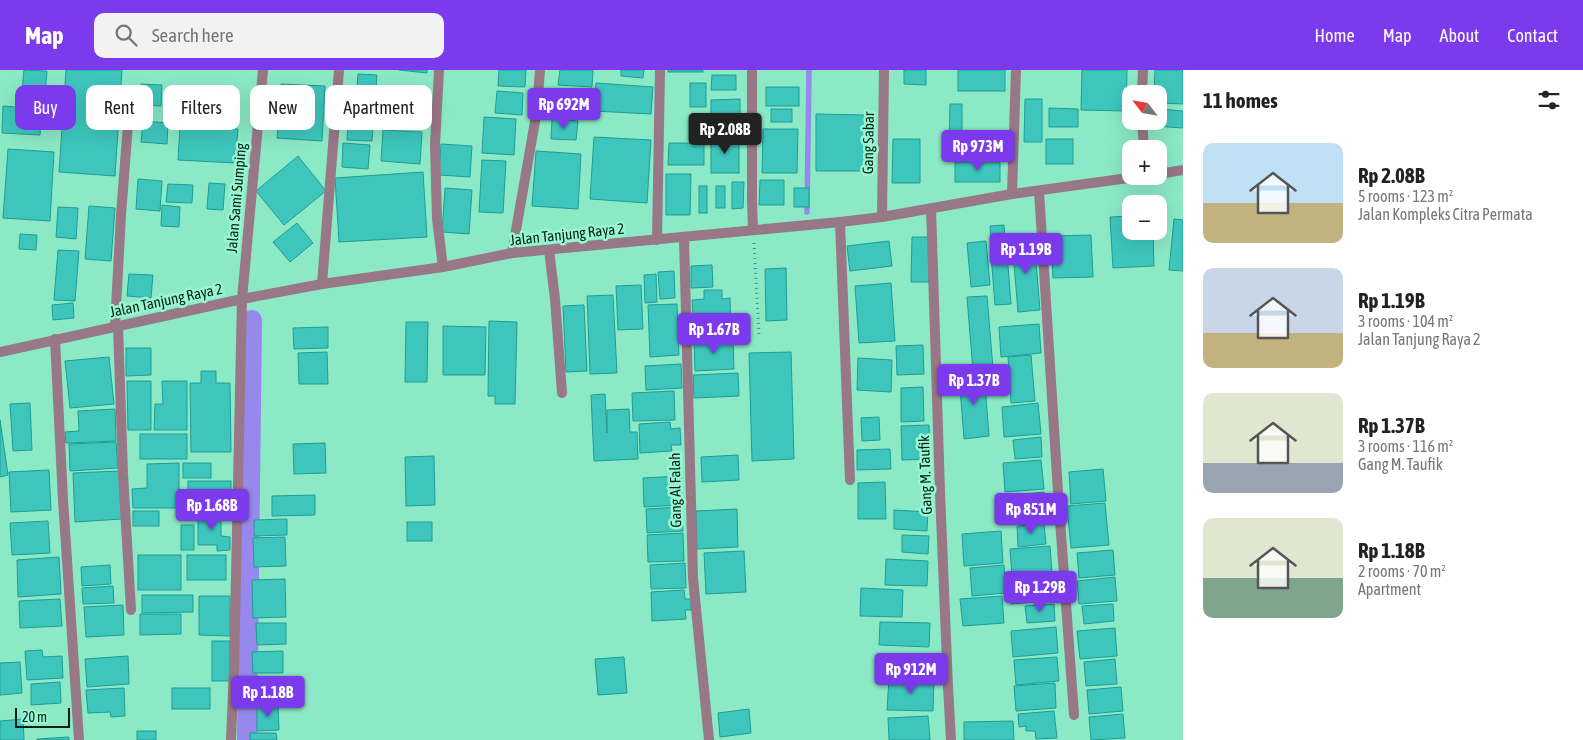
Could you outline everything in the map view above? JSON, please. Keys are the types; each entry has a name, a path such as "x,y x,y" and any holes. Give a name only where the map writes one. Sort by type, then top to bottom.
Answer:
{"street":[{"name":"Jalan Sami Sumping","path":"230,740 234,669 242,299 263,70"},
{"path":"322,284 339,70"},
{"path":"439,70 435,145 437,220 442,267"},
{"path":"512,254 537,110 540,70"},
{"path":"657,240 660,70"},
{"path":"752,70 752,192 754,230"},
{"name":"Gang Sabar","path":"882,217 884,70"},
{"path":"1012,194 1016,70"},
{"path":"1142,85 1143,70"},
{"path":"127,130 120,215 116,326 131,610"},
{"path":"1167,173 1183,170"},
{"name":"Jalan Tanjung Raya 2","path":"0,352 242,299 322,284 442,267 512,254 882,217 1012,194 1122,179"},
{"path":"1039,191 1058,502 1074,715"},
{"name":"Gang M. Taufik","path":"931,208 951,740"},
{"path":"840,222 850,480"},
{"name":"Gang Al Falah","path":"684,238 693,578 709,740"},
{"path":"548,250 555,299 562,393"},
{"path":"55,339 63,500 79,740"}],"path":[{"path":"754,230 759,335"}],"building":[{"path":"24,70 47,71 46,85 23,85"},
{"path":"66,70 122,70 121,85 86,85 86,130 118,130 115,176 59,172 62,130 76,130 76,85 65,85"},
{"path":"399,70 427,70 427,73"},
{"path":"499,70 526,70 525,87 498,86"},
{"path":"560,70 593,70 592,87 558,85"},
{"path":"621,70 644,70 643,78 621,76"},
{"path":"668,70 703,70 703,72 668,72"},
{"path":"904,70 926,70 926,85 904,84"},
{"path":"958,70 1005,70 1005,91 958,91"},
{"path":"1082,70 1127,70 1127,85 1122,85 1122,111 1081,110"},
{"path":"1155,70 1183,70 1183,104 1168,103 1168,85 1154,85"},
{"path":"358,74 377,75 376,85 357,85"},
{"path":"712,75 736,75 736,90 711,90"},
{"path":"596,83 653,87 651,114 594,111"},
{"path":"690,83 706,83 706,107 690,107"},
{"path":"141,84 162,85 161,106 153,106 153,85"},
{"path":"315,86 325,86 322,141 277,138 278,130 315,130"},
{"path":"766,87 799,87 799,106 766,106"},
{"path":"497,91 523,93 522,115 495,113"},
{"path":"559,94 581,95 580,114 558,113"},
{"path":"740,99 740,130 711,130 711,100"},
{"path":"1025,99 1042,99 1042,142 1024,142"},
{"path":"950,104 962,104 962,146 949,146"},
{"path":"3,106 15,107 15,130 40,130 40,135 2,133"},
{"path":"1049,108 1078,109 1078,127 1049,127"},
{"path":"771,109 792,109 792,122 771,122"},
{"path":"1168,110 1183,111 1183,128 1168,127"},
{"path":"816,114 865,115 864,171 816,171"},
{"path":"484,117 516,119 514,155 482,153"},
{"path":"552,119 578,121 576,140 551,139"},
{"path":"153,122 163,123 163,130 168,130 167,144 141,142 142,130 153,130"},
{"path":"763,129 798,129 797,173 762,173"},
{"path":"180,130 238,130 235,163 178,160"},
{"path":"348,130 373,130 372,141 347,140"},
{"path":"383,130 422,132 420,164 381,161"},
{"path":"594,137 651,140 647,203 590,199"},
{"path":"711,137 739,137 739,173 711,173"},
{"path":"893,139 920,139 920,183 892,183"},
{"path":"1046,139 1073,139 1073,164 1046,164"},
{"path":"343,143 370,145 368,169 342,167"},
{"path":"669,143 704,143 704,165 668,165"},
{"path":"441,144 472,146 470,177 439,175"},
{"path":"8,149 54,152 50,221 3,218"},
{"path":"536,151 581,154 578,209 532,206"},
{"path":"298,156 326,191 284,225 256,191"},
{"path":"482,160 506,161 503,213 479,212"},
{"path":"955,162 1000,162 1000,182 955,182"},
{"path":"423,172 427,237 339,242 335,178"},
{"path":"666,174 691,174 690,215 666,215"},
{"path":"138,179 162,181 160,211 136,209"},
{"path":"760,180 784,180 784,205 759,205"},
{"path":"732,182 744,182 743,208 732,209"},
{"path":"209,183 225,184 223,210 207,209"},
{"path":"168,184 193,185 192,203 166,202"},
{"path":"699,186 707,186 707,213 699,213"},
{"path":"716,186 725,186 725,208 716,208"},
{"path":"445,188 472,190 469,234 442,232"},
{"path":"794,188 809,188 809,207 794,207"},
{"path":"162,205 180,207 179,227 161,226"},
{"path":"89,206 115,208 111,261 85,259"},
{"path":"58,207 78,208 76,239 56,237"},
{"path":"1122,216 1122,240 1153,240 1154,266 1113,268 1110,217"},
{"path":"1174,219 1183,220 1183,271 1169,270"},
{"path":"297,223 313,243 290,262 273,242"},
{"path":"1004,225 1006,251 992,253 990,226"},
{"path":"20,234 37,235 36,250 19,249"},
{"path":"1091,235 1093,277 1053,278 1051,236"},
{"path":"912,237 930,237 929,282 911,282"},
{"path":"1034,238 1040,310 1018,312 1012,240"},
{"path":"889,241 892,266 850,271 847,246"},
{"path":"986,241 990,285 971,287 967,243"},
{"path":"58,250 79,251 75,301 54,300"},
{"path":"1007,253 1011,304 995,305 991,255"},
{"path":"712,265 713,287 691,288 691,266"},
{"path":"786,268 787,320 766,321 765,269"},
{"path":"674,271 675,298 660,299 658,272"},
{"path":"129,274 153,275 151,298 127,296"},
{"path":"656,274 657,302 645,303 644,275"},
{"path":"891,283 895,341 859,343 855,286"},
{"path":"641,285 643,329 618,330 616,286"},
{"path":"704,290 722,290 722,299 730,298 731,333 694,335 692,300 704,299"},
{"path":"613,295 617,373 590,374 587,296"},
{"path":"987,296 993,369 973,371 967,297"},
{"path":"73,303 74,318 53,320 52,305"},
{"path":"677,304 679,355 650,357 648,305"},
{"path":"584,305 587,371 566,372 563,306"},
{"path":"489,321 517,322 515,404 495,404 495,396 488,396"},
{"path":"406,322 428,322 427,382 405,382"},
{"path":"1039,324 1041,353 1001,357 999,327"},
{"path":"443,326 486,327 485,375 443,375"},
{"path":"328,327 328,348 294,349 293,328"},
{"path":"733,339 734,369 695,371 694,341"},
{"path":"923,345 924,374 897,375 896,346"},
{"path":"126,348 151,348 151,375 126,376"},
{"path":"327,352 328,384 299,384 298,353"},
{"path":"791,352 794,459 752,461 749,353"},
{"path":"1031,355 1035,401 1011,403 1008,357"},
{"path":"109,357 114,404 70,408 65,361"},
{"path":"858,358 892,360 891,392 857,390"},
{"path":"681,364 682,388 646,390 645,366"},
{"path":"201,371 216,371 216,383 230,383 231,452 191,452 190,383 201,383"},
{"path":"984,372 989,436 964,439 959,375"},
{"path":"738,373 739,396 694,398 693,375"},
{"path":"127,381 151,381 151,430 128,430"},
{"path":"162,381 187,381 187,430 154,430 155,404 163,404"},
{"path":"923,387 924,421 901,422 901,388"},
{"path":"674,391 675,420 633,421 632,393"},
{"path":"605,394 607,433 607,410 629,409 630,432 637,432 638,459 594,461 591,395"},
{"path":"30,403 32,450 13,451 10,404"},
{"path":"1038,403 1041,434 1004,437 1002,407"},
{"path":"115,409 116,441 66,443 65,432 79,431 78,411"},
{"path":"879,417 880,440 862,441 861,418"},
{"path":"0,420 8,475 0,477"},
{"path":"670,422 671,429 680,428 681,445 671,445 672,451 640,453 639,424"},
{"path":"929,425 930,459 902,460 901,426"},
{"path":"140,434 187,434 187,459 140,459"},
{"path":"1041,437 1042,457 1015,459 1013,440"},
{"path":"116,442 118,468 70,471 69,444"},
{"path":"325,443 326,473 294,474 293,444"},
{"path":"890,449 891,469 857,470 857,450"},
{"path":"738,455 739,480 702,482 701,457"},
{"path":"434,456 435,505 406,506 405,457"},
{"path":"1041,460 1044,489 1005,492 1003,463"},
{"path":"179,463 179,508 133,508 132,489 147,488 147,464"},
{"path":"183,463 211,463 211,478 183,478"},
{"path":"1103,469 1106,501 1071,504 1069,472"},
{"path":"49,470 51,510 11,512 9,472"},
{"path":"120,471 122,519 75,522 73,473"},
{"path":"681,476 682,505 644,507 643,478"},
{"path":"188,481 231,481 231,505 188,505"},
{"path":"885,482 886,519 858,519 858,483"},
{"path":"1044,492 1045,511 1016,513 1015,495"},
{"path":"315,495 315,515 272,516 272,496"},
{"path":"1105,503 1109,545 1071,548 1067,506"},
{"path":"682,507 683,531 647,533 646,509"},
{"path":"737,509 738,547 697,549 696,511"},
{"path":"894,510 928,512 927,531 894,529"},
{"path":"133,511 159,511 159,526 133,526"},
{"path":"198,511 221,511 221,536 230,537 230,550 217,551 217,545 198,545"},
{"path":"287,519 287,535 254,536 254,520"},
{"path":"48,521 50,553 12,555 10,523"},
{"path":"407,522 432,522 432,541 407,541"},
{"path":"1044,524 1046,544 1018,547 1017,526"},
{"path":"181,525 194,525 194,550 181,550"},
{"path":"1001,531 1003,563 964,566 962,534"},
{"path":"683,533 684,561 648,562 647,535"},
{"path":"902,535 929,536 928,554 902,552"},
{"path":"285,537 286,566 254,567 253,538"},
{"path":"1050,546 1052,573 1012,576 1010,549"},
{"path":"1113,550 1115,575 1079,578 1077,553"},
{"path":"744,551 746,592 706,594 704,553"},
{"path":"138,555 181,555 181,590 138,590"},
{"path":"187,555 226,555 226,580 187,580"},
{"path":"59,557 61,594 18,597 17,560"},
{"path":"886,559 928,561 927,586 885,585"},
{"path":"685,563 686,588 651,589 650,565"},
{"path":"110,565 111,584 82,586 81,567"},
{"path":"1004,565 1006,593 972,596 970,568"},
{"path":"1056,574 1059,600 1011,604 1009,578"},
{"path":"1115,577 1117,601 1079,604 1077,581"},
{"path":"285,579 286,617 253,618 252,580"},
{"path":"113,586 114,603 83,604 82,588"},
{"path":"861,588 903,590 902,617 860,616"},
{"path":"684,590 685,599 691,599 691,610 685,610 686,619 652,621 651,592"},
{"path":"142,595 193,595 193,612 142,613"},
{"path":"199,596 230,596 230,636 199,635"},
{"path":"1002,596 1004,623 963,626 960,599"},
{"path":"60,599 62,626 20,628 19,601"},
{"path":"1054,604 1055,621 1027,623 1025,606"},
{"path":"1113,604 1114,621 1084,624 1082,606"},
{"path":"123,605 124,635 86,637 84,607"},
{"path":"140,614 181,614 181,634 140,635"},
{"path":"880,622 930,623 929,647 879,645"},
{"path":"256,623 286,623 286,644 257,645"},
{"path":"1056,627 1058,653 1013,657 1011,631"},
{"path":"1115,628 1117,656 1080,659 1077,631"},
{"path":"212,641 230,641 230,681 212,681"},
{"path":"42,650 43,657 62,656 63,678 27,680 25,651"},
{"path":"283,651 283,673 253,673 252,652"},
{"path":"128,656 129,684 87,687 85,659"},
{"path":"624,657 627,693 598,695 595,659"},
{"path":"1057,657 1059,681 1016,685 1014,660"},
{"path":"1115,659 1117,684 1086,686 1084,662"},
{"path":"20,662 22,693 0,695 0,663"},
{"path":"299,678 299,702 259,703 259,680"},
{"path":"889,678 934,680 933,711 887,710"},
{"path":"60,682 61,703 31,705 31,684"},
{"path":"1055,683 1056,708 1016,711 1014,686"},
{"path":"1121,687 1123,711 1089,714 1087,690"},
{"path":"124,688 125,716 111,717 110,712 88,713 86,690"},
{"path":"172,688 210,688 210,709 172,709"},
{"path":"257,706 278,706 279,730 257,731"},
{"path":"749,709 751,733 720,737 718,713"},
{"path":"1054,711 1057,738 1036,739 1035,731 1026,731 1026,726 1019,727 1018,714"},
{"path":"1123,714 1125,738 1091,740 1089,717"},
{"path":"928,716 930,740 889,740 888,718"},
{"path":"23,719 24,740 0,740 0,721"},
{"path":"1013,721 1014,740 964,740 964,722"},
{"path":"137,731 156,731 156,740 137,740"},
{"path":"250,733 276,733 277,740 250,740"},
{"path":"69,737 69,740 37,740 37,739"}],"waterway":[{"path":"807,212 809,70"},
{"path":"247,740 252,320"}]}
